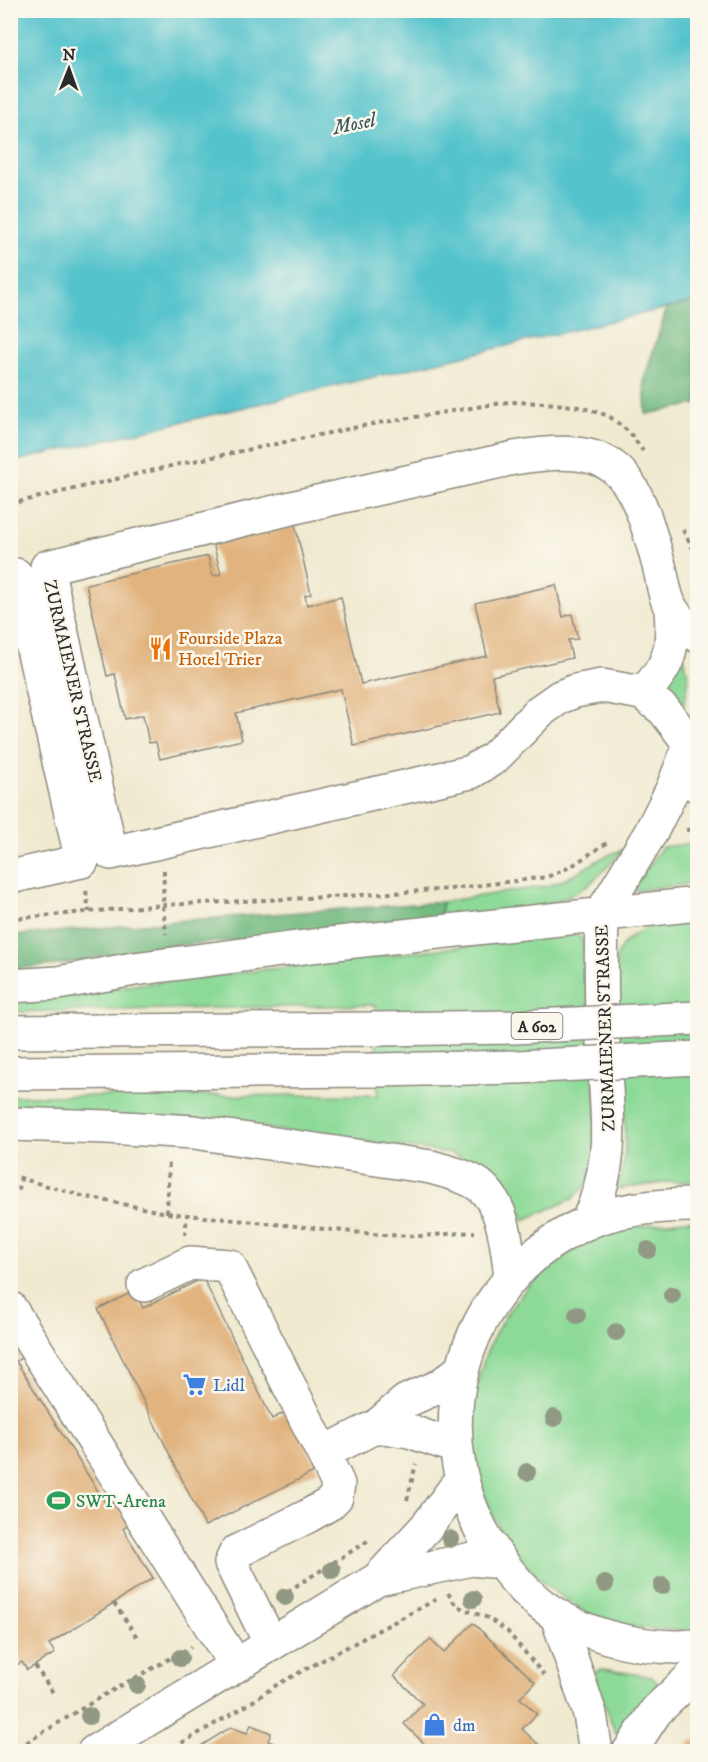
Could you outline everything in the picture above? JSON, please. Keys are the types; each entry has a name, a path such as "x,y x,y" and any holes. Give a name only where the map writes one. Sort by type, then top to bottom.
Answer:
{"main road":[{"name":"ZURMAIENER STRASSE","path":"698,636 679,620 671,609 645,513 625,477 603,459 573,452 514,458 308,504 47,567 111,853 471,772 494,758 540,711 560,697 575,691 602,686 642,693 694,734 698,786"},
{"path":"10,576 16,575 82,861 10,877"},
{"name":"ZURMAIENER STRASSE","path":"642,693 660,676 668,658 671,647 671,609"},
{"name":"ZURMAIENER STRASSE","path":"587,1223 603,1182 609,1130 603,1045 602,913 651,832 672,790 694,734"},
{"path":"10,986 58,983 134,969 328,944 698,904"},
{"name":"A 602","path":"10,1032 514,1027 698,1018"},
{"name":"A 602","path":"10,1073 518,1067 698,1058"},
{"path":"10,1124 107,1126 194,1132 431,1167 459,1175 480,1186 494,1204 504,1230 511,1276"},
{"path":"698,1205 634,1210 587,1223 556,1240 511,1276 493,1300 474,1335 462,1369 456,1412 456,1447 462,1480 477,1524 501,1562 526,1589 557,1616 604,1636 643,1645 698,1646"},
{"path":"144,1285 190,1263 229,1266 338,1484 336,1497 329,1504 237,1552 231,1560 271,1644"},
{"path":"10,1308 235,1664"},
{"path":"323,1453 376,1426 406,1401 440,1386 462,1369"},
{"path":"376,1426 409,1431 456,1447"},
{"path":"94,1752 235,1664 378,1579 428,1525 462,1480"},
{"path":"378,1579 472,1559 501,1562"},
{"path":"557,1616 590,1714 596,1752"},
{"path":"629,1752 656,1711 698,1671"}],"path":[{"path":"10,504 184,463 350,428 508,402 580,407 609,416 629,432 643,452"},
{"path":"681,527 685,537 698,551"},
{"path":"10,919 163,905 348,897 450,889 547,877 570,867 612,840 651,832"},
{"path":"164,866 163,905 167,941"},
{"path":"167,1213 169,1158"},
{"path":"10,1175 93,1198 167,1213 383,1235 420,1236 477,1232"},
{"path":"10,1194 19,1190 21,1179"},
{"path":"166,1752 249,1704 278,1684 421,1606 448,1594 459,1593"},
{"path":"114,1603 138,1640"},
{"path":"35,1665 54,1694"}],"green space":[{"path":"697,301 697,404 646,414 644,379 667,308"},
{"path":"683,653 689,679 683,710 666,698 664,685"},
{"path":"697,843 697,883 631,891 662,847"},
{"path":"624,849 592,881 565,898 513,911 441,918 442,902 547,886 566,879 604,857"},
{"path":"442,902 441,918 305,935 152,947 56,965 11,969 11,936 187,920"},
{"path":"697,918 697,1181 617,1189 623,1164 625,1114 616,985 617,956 626,942 643,929"},
{"path":"575,933 582,939 587,965 598,1143 587,1185 572,1199 524,1220 501,1181 486,1167 450,1153 196,1119 11,1114 10,1096 378,1095 375,1005 11,1012 11,995 83,991"},
{"path":"697,1220 697,1630 638,1628 609,1621 582,1610 534,1573 500,1528 479,1477 473,1424 481,1371 502,1321 538,1277 588,1242 599,1237 636,1227"},
{"path":"602,1669 652,1677 665,1692 626,1735 620,1736 615,1732 593,1672"}],"water":[{"name":"Mosel","path":"11,10 697,11 697,301 11,462"}],"building":[{"path":"294,520 311,594 305,595 307,605 341,597 361,684 487,656 475,603 556,585 563,617 572,614 578,639 568,640 572,658 492,676 500,712 354,746 341,689 236,713 242,740 160,759 156,742 149,743 143,715 125,719 115,674 107,676 86,584 208,556 213,576 221,574 212,539"},
{"name":"Lidl","path":"203,1278 272,1419 289,1410 318,1470 205,1526 98,1309 134,1291 143,1308"},
{"name":"SWT-Arena","path":"10,1334 25,1356 16,1361 106,1504 115,1498 131,1523 123,1529 153,1578 49,1644 55,1653 27,1670 22,1662 10,1669"},
{"path":"473,1623 535,1682 520,1698 537,1714 522,1729 539,1745 533,1752 433,1752 404,1724 423,1704 394,1676 430,1639 444,1653"},
{"path":"13,1685 19,1694 10,1699 10,1686"},
{"path":"251,1725 271,1733 268,1741 279,1745 282,1752 191,1752 231,1727 247,1733"},
{"path":"698,1740 698,1752 683,1752 691,1741"}],"place":[{"name":"Fourside Plaza Hotel Trier","path":"160,648"},
{"name":"Lidl","path":"195,1385"},
{"name":"SWT-Arena","path":"58,1501"},
{"name":"dm","path":"435,1725"}]}
